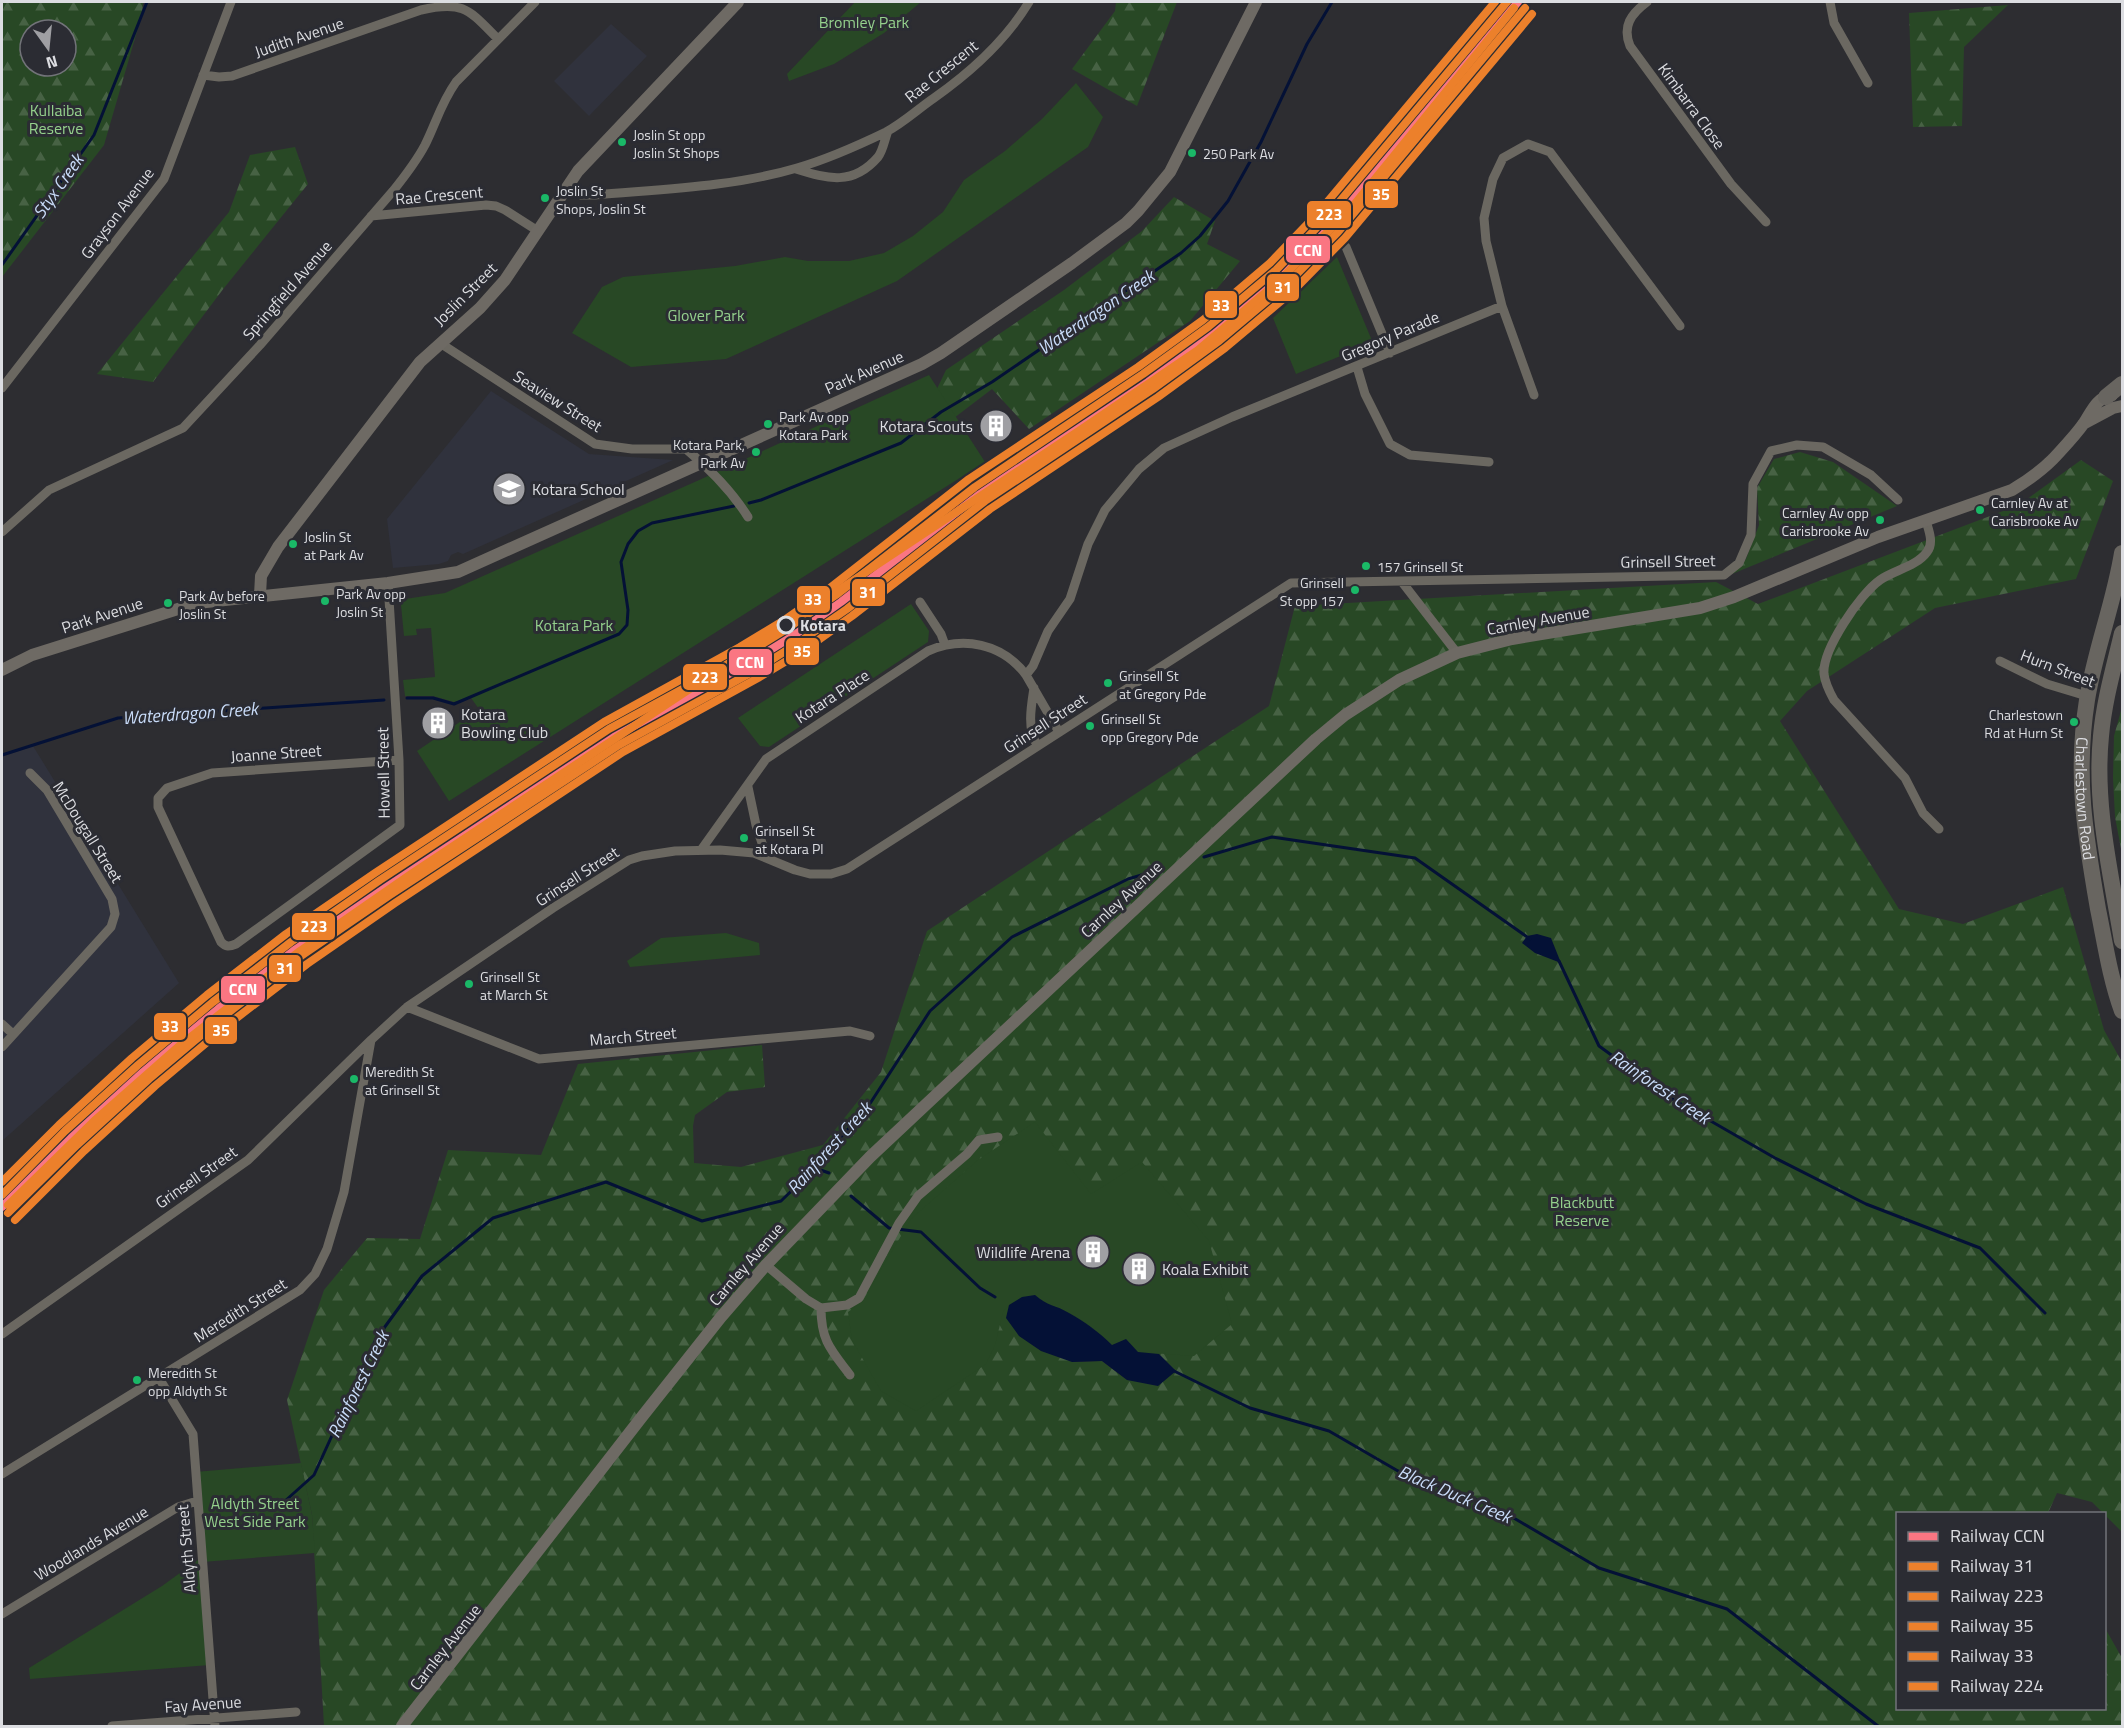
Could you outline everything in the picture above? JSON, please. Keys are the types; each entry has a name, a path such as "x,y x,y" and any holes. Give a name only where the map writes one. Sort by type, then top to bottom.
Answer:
{"highway":[{"path":"2114,395 2122,384"},
{"name":"Charlestown Road","path":"2122,553 2088,697 2081,741 2080,777 2083,816 2109,966 2122,1011"},
{"name":"Charlestown Road","path":"2122,633 2106,701 2101,737 2101,810 2122,941"}],"main road":[{"name":"Joslin Street","path":"260,595 261,576 278,547 420,362 493,294 505,280 578,171 738,2"},
{"name":"Park Avenue","path":"2,670 32,655 182,606 213,600 431,578 469,568 922,364 1072,263 1126,223 1170,172 1256,2"},
{"name":"Carnley Avenue","path":"402,1726 641,1418 766,1265 870,1156 1316,739 1345,715 1407,675 1457,652 1512,639 1669,615 1700,608 1760,587 1856,546 2012,490 2052,460 2083,424 2093,406 2114,395"},
{"name":"Carnley Avenue","path":"2083,424 2113,408 2122,406"}],"street":[{"name":"Grayson Avenue","path":"2,388 164,179 231,2"},
{"name":"Springfield Avenue","path":"2,532 49,490 183,428 260,345 412,167 425,144 445,97 456,82 535,2"},
{"name":"Rae Crescent","path":"565,189 581,195 595,195 716,183 796,169 842,153 888,130 956,82 990,51 1020,17 1029,2"},
{"name":"Kimbarra Close","path":"1647,2 1633,12 1628,22 1629,46 1731,184 1766,222"},
{"path":"1830,2 1834,22 1868,83"},
{"name":"Judith Avenue","path":"203,75 232,76 422,10 446,5 462,7 471,12 498,39"},
{"name":"Rae Crescent","path":"796,169 825,178 853,176 879,156 888,130"},
{"path":"1534,395 1503,306 1486,242 1484,218 1493,180 1503,158 1528,144 1550,152 1680,326"},
{"name":"Rae Crescent","path":"371,216 486,205 496,206 538,231"},
{"path":"1346,247 1390,353"},
{"name":"Gregory Parade","path":"1026,675 1033,666 1048,631 1070,599 1088,544 1105,510 1139,469 1164,448 1232,417 1503,306"},
{"name":"Seaview Street","path":"440,343 595,444 632,449 686,449 702,462"},
{"path":"1357,367 1365,394 1390,444 1410,455 1489,462"},
{"name":"Grinsell Street","path":"2,1334 248,1160 371,1040 408,1008 553,908 632,858 675,851 738,851 767,858 810,874 831,874 847,869 1291,583 1724,575 1739,563 1751,535 1753,484 1771,451 1797,445 1823,447 1871,475 1898,500"},
{"path":"702,462 748,516"},
{"path":"1926,521 1931,542 1928,551 1917,561 1879,581 1852,608 1828,656 1824,672 1826,686 1834,700 1905,778 1923,813 1939,830"},
{"path":"1402,582 1457,652"},
{"name":"Howell Street","path":"159,794 158,807 221,942 229,946 245,938 400,825 399,760 388,583"},
{"path":"920,603 941,634 945,645"},
{"name":"Kotara Place","path":"701,850 766,759 928,651 945,645 966,642 993,649 1018,664 1026,675"},
{"name":"Hurn Street","path":"2000,661 2047,684 2106,701"},
{"path":"1026,675 1059,732"},
{"path":"1034,688 1031,705 1032,734 1037,745"},
{"name":"Joanne Street","path":"159,794 171,785 212,773 399,760"},
{"name":"McDougall Street","path":"2,1047 111,927 115,914 112,899 47,790 30,773"},
{"path":"748,787 756,825 767,858"},
{"path":"148,789 159,794"},
{"name":"March Street","path":"408,1008 539,1059 850,1031 870,1036"},
{"path":"2,1024 13,1034"},
{"name":"Meredith Street","path":"2,1474 300,1290 315,1274 327,1249 344,1192 371,1040"},
{"path":"766,1265 801,1295 821,1308 847,1305 859,1298 892,1235 918,1196 968,1154 979,1140 998,1137"},
{"path":"821,1308 821,1324 825,1342 850,1375"},
{"name":"Aldyth Street","path":"159,1378 193,1434 215,1723"},
{"name":"Woodlands Avenue","path":"2,1614 178,1507 197,1501"},
{"name":"Fay Avenue","path":"112,1726 215,1723 296,1712"}],"shaded area":[{"path":"611,24 647,56 589,116 554,81"},
{"name":"Kotara School","path":"491,391 589,454 673,460 463,554 458,552 451,555 448,561 439,564 393,568 387,519"},
{"path":"33,746 179,983 2,1141 2,757"}],"green space":[{"name":"Kullaiba Reserve","path":"2,2 143,2 142,14 104,145 2,277"},
{"name":"Bromley Park","path":"855,2 921,2 884,33 834,64 789,81 787,74"},
{"path":"1116,2 1177,2 1137,106 1072,69 1115,11"},
{"path":"2008,5 1964,47 1962,126 1913,127 1909,13"},
{"name":"Glover Park","path":"1076,83 1103,117 1088,147 897,281 726,359 631,367 572,333 602,287 623,277 735,266 785,257 808,261 849,261 884,253 913,236 943,212 964,180 1005,151 1042,119"},
{"path":"295,147 308,184 224,288 153,382 97,374 229,212 250,155"},
{"path":"1174,197 1215,221 1207,244 1240,261 1190,321 1029,429 992,389 950,421 925,414 946,370 1064,290 1142,231"},
{"path":"1337,257 1373,343 1296,374 1273,318"},
{"name":"Kotara Park","path":"929,375 985,462 449,801 417,751 479,709 471,698 454,702 433,696 405,696 403,680 435,677 431,628 416,629 417,635 404,636 401,605 405,599 445,593"},
{"path":"1800,452 1833,462 1897,506 1732,574 1746,559 1759,525 1757,488 1774,459"},
{"name":"Blackbutt Reserve","path":"2081,460 2113,481 2076,579 1935,608 1807,691 1780,721 1899,909 1963,924 2063,887 2104,1030 2122,1062 2122,1532 2106,1516 2106,1512 2102,1512 2092,1502 2057,1493 2048,1512 1896,1512 1896,1710 2106,1710 2106,1630 2122,1658 2122,1726 324,1726 312,1515 287,1400 324,1290 367,1238 420,1239 448,1150 541,1155 578,1064 762,1045 765,1087 727,1092 695,1115 694,1163 741,1167 823,1145 881,1072 927,931 1269,706 1295,606 1716,582 1758,604 2019,505","holes":["1035,1295 1127,1380 1102,1361 1072,1362"]},
{"path":"911,604 929,631 928,642 769,747 760,746 738,718"},
{"path":"2122,707 2122,854 2115,817 2113,778 2114,736"},
{"path":"726,933 759,943 760,955 630,967 627,961 661,938"},
{"path":"1035,1122 1091,1194 1142,1162 1209,1241 1232,1324 1194,1356 1138,1352 1126,1339 1112,1346 1080,1320 1035,1295 1009,1305 1003,1312 995,1345 986,1364 916,1411 881,1391 852,1340 848,1312 862,1302 911,1219 978,1160"},
{"name":"Aldyth Street West Side Park","path":"301,1463 312,1515 315,1553 202,1562 210,1665 30,1679 29,1668 162,1586 202,1557 195,1472"}],"water":[{"path":"1537,934 1551,938 1561,963 1535,953 1522,943 1527,936"},
{"path":"1035,1295 1080,1320 1112,1345 1126,1339 1138,1352 1159,1354 1176,1371 1158,1386 1127,1380 1102,1361 1072,1362 1041,1351 1019,1336 1006,1318 1009,1305 1022,1297"}],"waterway":[{"name":"Styx Creek","path":"2,265 94,135 147,2"},
{"name":"Waterdragon Creek","path":"749,503 901,443 941,412 992,382 1181,253 1200,236 1228,201 1261,142 1307,44 1332,2"},
{"name":"Waterdragon Creek","path":"407,698 433,698 454,704 619,634 627,625 628,610 621,562 628,544 638,531 652,523 734,506"},
{"name":"Waterdragon Creek","path":"2,755 118,718 384,700"},
{"name":"Rainforest Creek","path":"1204,857 1272,837 1415,858 1530,939"},
{"name":"Rainforest Creek","path":"285,1501 314,1475 376,1339 422,1276 493,1218 606,1182 702,1221 781,1201 815,1168 871,1102 930,1011 1012,937 1128,879 1162,869"},
{"name":"Rainforest Creek","path":"1559,961 1599,1046 1669,1097 1775,1158 1866,1204 1980,1248 2045,1313"},
{"name":"Black Duck Creek","path":"815,1168 829,1173"},
{"name":"Black Duck Creek","path":"851,1196 889,1228 921,1232 980,1288 995,1297"},
{"name":"Black Duck Creek","path":"1174,1371 1250,1408 1329,1431 1398,1471 1495,1507 1599,1568 1727,1609 1878,1726"}],"rail line":[{"name":"33","path":"2,1182 59,1125 132,1058 207,995 286,934 604,722 783,621 830,588 969,479 1138,367 1203,320 1270,263 1318,213 1495,2"},
{"name":"223","path":"2,1195 65,1131 138,1065 213,1002 291,942 380,880 609,729 745,655 788,628 836,595 975,487 1143,374 1208,327 1276,270 1325,219 1507,2"},
{"name":"CCN","path":"2,1207 71,1138 143,1072 218,1009 296,949 614,737 749,663 793,636 841,602 980,494 1148,382 1214,334 1282,277 1331,226 1518,2"},
{"name":"224","path":"8,1205 94,1121 178,1047 300,951 411,874 1198,350 1278,282 1353,206 1514,8"},
{"name":"31","path":"8,1213 149,1079 301,956 619,745 754,671 798,643 847,609 985,501 1153,389 1219,341 1288,283 1338,232 1525,8"},
{"name":"35","path":"15,1220 84,1151 155,1086 230,1023 307,964 623,752 803,651 990,509 1158,397 1225,348 1294,290 1345,238 1532,14"}],"place":[{"name":"Joslin St opp Joslin St Shops","path":"622,142"},
{"name":"250 Park Av","path":"1192,153"},
{"name":"Joslin St Shops, Joslin St","path":"545,198"},
{"name":"Park Av opp Kotara Park","path":"768,424"},
{"name":"Kotara Scouts","path":"996,426"},
{"name":"Kotara Park, Park Av","path":"756,452"},
{"name":"Kotara School","path":"509,489"},
{"name":"Carnley Av at Carisbrooke Av","path":"1980,510"},
{"name":"Carnley Av opp Carisbrooke Av","path":"1880,520"},
{"name":"Joslin St at Park Av","path":"293,544"},
{"name":"157 Grinsell St","path":"1366,566"},
{"name":"Grinsell St opp 157","path":"1355,590"},
{"name":"Park Av opp Joslin St","path":"325,601"},
{"name":"Park Av before Joslin St","path":"168,603"},
{"name":"Kotara","path":"786,625"},
{"name":"Grinsell St at Gregory Pde","path":"1108,683"},
{"name":"Charlestown Rd at Hurn St","path":"2074,722"},
{"name":"Kotara Bowling Club","path":"438,723"},
{"name":"Grinsell St opp Gregory Pde","path":"1090,726"},
{"name":"Grinsell St at Kotara Pl","path":"744,838"},
{"name":"Grinsell St at March St","path":"469,984"},
{"name":"Meredith St at Grinsell St","path":"354,1079"},
{"name":"Wildlife Arena","path":"1093,1252"},
{"name":"Koala Exhibit","path":"1139,1269"},
{"name":"Meredith St opp Aldyth St","path":"137,1380"}]}
